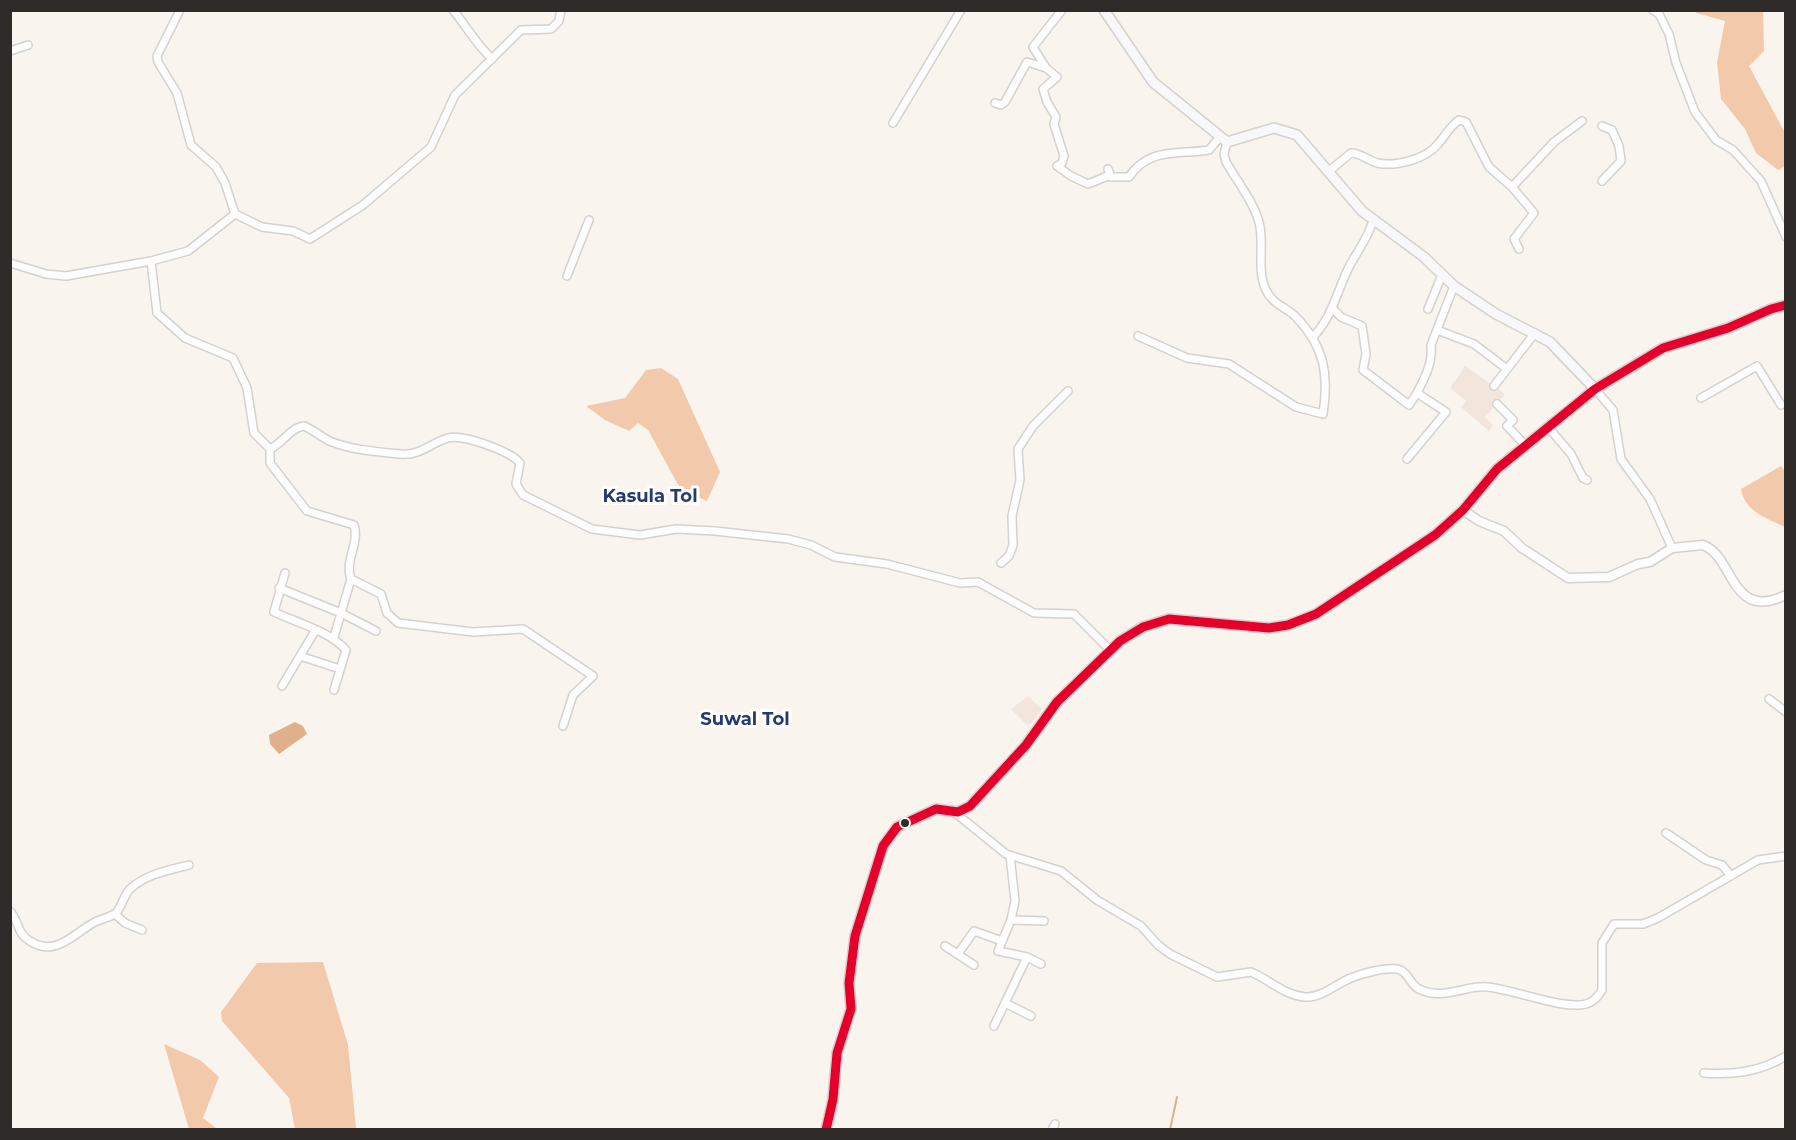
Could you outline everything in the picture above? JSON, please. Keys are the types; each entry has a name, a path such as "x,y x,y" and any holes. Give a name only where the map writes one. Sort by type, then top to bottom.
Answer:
{"main road":[{"path":"1108,12 1153,82 1224,139 1267,129 1282,128 1297,135 1373,220 1424,257 1454,286 1496,314 1550,342 1595,389"},
{"path":"826,1130 833,1099 833,1073 837,1053 851,1009 852,948 883,846 897,828 936,809 958,812 970,806 1026,745 1057,702 1110,650 1143,627 1169,619 1269,628 1299,621 1316,614 1415,549 1463,510 1497,469 1595,389 1663,348 1728,328 1785,305"}],"street":[{"path":"180,10 157,56 158,62 177,93 191,145 211,160 222,176 235,214 262,227 293,231 310,239 321,235 363,205 430,147 455,96 521,30 551,29 559,21 561,10"},
{"path":"453,10 471,32 476,44 492,59"},
{"path":"893,123 961,10"},
{"path":"1062,10 1032,47 1046,68 1057,77 1043,88 1047,102 1056,117 1054,124 1064,156 1062,163 1057,166 1071,176 1089,184 1109,172 1129,177 1144,159 1158,154 1209,150 1224,139"},
{"path":"1653,10 1659,14 1669,34 1676,63 1695,112 1716,140 1733,150 1761,181 1785,237"},
{"path":"10,51 28,45"},
{"path":"995,103 1005,102 1027,62 1046,68"},
{"path":"1328,171 1351,153 1359,153 1376,162 1400,163 1426,154 1459,120 1466,122 1489,167 1512,187 1534,213 1514,238 1519,249"},
{"path":"1512,187 1554,142 1582,121"},
{"path":"1602,126 1612,130 1619,146 1621,161 1602,181"},
{"path":"1138,336 1187,358 1229,364 1296,407 1323,414 1328,385 1323,362 1312,338 1296,317 1275,302 1267,292 1262,274 1259,222 1226,162 1224,139"},
{"path":"10,263 46,274 66,276 151,261 188,251 235,214"},
{"path":"567,276 589,220"},
{"path":"1312,338 1323,327 1333,309 1347,271 1371,230 1373,220"},
{"path":"151,261 157,314 185,339 233,357 247,388 254,433 270,449 270,464 307,511 354,525 356,532 347,570 351,579 350,592 334,637"},
{"path":"1428,309 1442,275"},
{"path":"1333,309 1341,317 1362,326 1366,354 1363,370 1410,405 1426,378 1437,330 1454,286"},
{"path":"1437,330 1474,344 1507,369"},
{"path":"1494,386 1535,333"},
{"path":"1701,398 1757,366 1781,405"},
{"path":"1595,389 1613,410 1621,459 1650,499 1672,548"},
{"path":"1001,563 1009,556 1012,545 1012,516 1020,475 1018,449 1033,426 1068,391"},
{"path":"1407,459 1446,412 1417,393"},
{"path":"1497,404 1513,420 1507,426 1525,445"},
{"path":"270,449 279,445 298,427 304,426 339,444 400,454 416,454 446,439 460,438 487,445 516,458 520,463 516,484 523,495 592,529 640,535 676,529 788,539 811,545 835,557 887,564 960,584 978,582 1027,611 1074,614 1110,650"},
{"path":"1548,427 1571,454 1582,478 1587,480"},
{"path":"1463,510 1479,521 1504,531 1522,548 1568,578 1609,577 1638,564 1650,562 1672,548 1695,545 1710,548 1718,556 1737,590 1749,597 1764,602 1785,595"},
{"path":"285,573 274,612 334,637 346,650 334,690"},
{"path":"351,579 381,594 387,613 398,623 473,633 523,628 593,676 573,695 563,726"},
{"path":"279,588 341,613 376,632"},
{"path":"282,686 315,631"},
{"path":"300,656 340,669"},
{"path":"1769,699 1785,712"},
{"path":"952,811 1010,855 1061,871 1097,900 1141,926 1158,945 1170,954 1217,977 1251,972 1279,989 1306,997 1318,995 1353,977 1395,969 1404,973 1417,989 1433,993 1464,992 1478,986 1562,1002 1586,1004 1598,997 1602,990 1602,943 1614,924 1643,924 1658,918 1764,857 1785,856"},
{"path":"1666,833 1706,860 1722,865 1731,876"},
{"path":"1010,855 1015,902 1011,921 998,951 1027,957 1041,964"},
{"path":"10,911 19,933 31,942 46,946 68,942 78,932 115,914 129,890 154,874 189,865"},
{"path":"115,914 125,923 142,930"},
{"path":"1011,921 1044,921"},
{"path":"958,954 974,931 1002,941"},
{"path":"945,946 974,965"},
{"path":"994,1026 1027,957"},
{"path":"1005,1003 1031,1016"},
{"path":"1704,1073 1728,1074 1755,1070 1785,1056"}],"shaded area":[{"path":"1696,11 1763,11 1764,51 1749,66 1785,133 1785,166 1778,170 1756,153 1745,129 1721,99 1717,62 1725,21 1696,13"},
{"path":"1465,366 1505,394 1485,417 1493,425 1489,431 1461,407 1466,401 1450,388"},
{"path":"661,368 678,379 720,472 707,501 681,490 648,430 638,423 629,431 605,420 586,406 625,398 646,370"},
{"path":"1781,466 1785,471 1785,527 1752,509 1743,497 1741,489"},
{"path":"1028,696 1042,709 1031,724 1026,724 1011,709"},
{"path":"295,722 303,726 307,734 279,754 270,744 269,735"},
{"path":"323,962 348,1045 356,1129 295,1129 289,1098 222,1021 221,1012 257,963"},
{"path":"164,1044 200,1060 219,1077 203,1118 217,1129 189,1129"}],"waterway":[{"path":"1170,1130 1177,1097"}],"transit line":[{"path":"826,1130 833,1099 837,1053 851,1009 849,983 855,936 883,846 897,827 936,809 958,812 970,806 1026,745 1057,702 1120,641 1143,627 1169,619 1269,628 1288,625 1316,614 1435,535 1463,510 1497,469 1595,389 1663,348 1728,328 1771,309 1786,305"}],"district":[{"name":"Kasula Tol","path":"650,497"},
{"name":"Suwal Tol","path":"745,720"}]}
